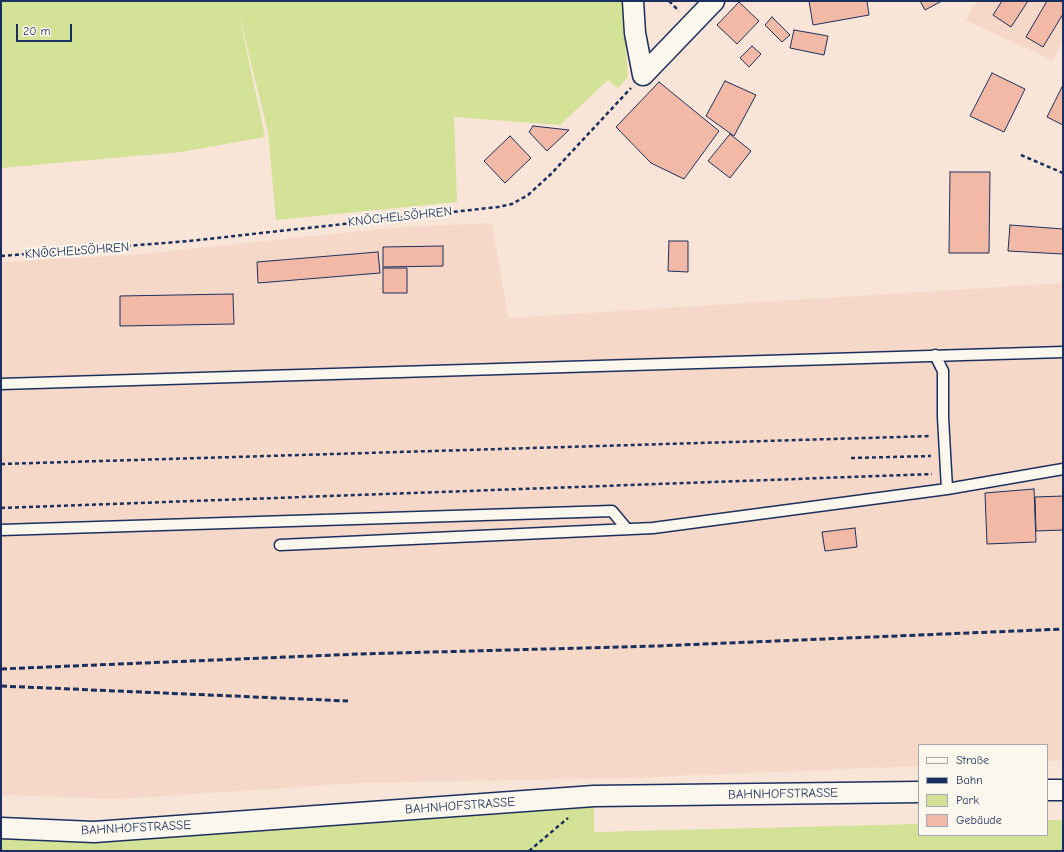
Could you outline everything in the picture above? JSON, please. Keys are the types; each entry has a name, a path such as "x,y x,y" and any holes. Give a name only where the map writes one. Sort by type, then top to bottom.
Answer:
{"street":[{"path":"633,1 634,33 643,74"},
{"path":"643,74 714,1"},
{"path":"1048,790 1063,790"},
{"name":"BAHNHOFSTRASSE","path":"1,828 94,832 594,796 918,792"}],"lane":[{"path":"1,384 1063,352"},
{"path":"935,355 943,370 944,436 947,489"},
{"path":"280,545 653,528 947,489 1063,469"},
{"path":"1,530 612,510 627,529"}],"path":[{"name":"KNÖCHELSÖHREN","path":"1,256 188,241 498,207 512,204 528,195 551,174 643,74"},
{"path":"1021,155 1063,173"},
{"path":"1,464 874,436 944,436"},
{"path":"851,458 945,456"},
{"path":"1,508 946,473"},
{"path":"529,851 570,816"}],"shaded area":[{"path":"977,1 1063,1 1063,41 1053,61 965,20"},
{"path":"492,223 508,318 1063,283 1063,760 1048,761 1048,744 918,744 918,766 630,778 361,783 120,799 1,795 1,262 130,255 401,227"}],"green space":[{"path":"1,1 623,1 628,77 618,88 608,80 560,125 454,117 457,202 276,220 268,132 238,10 265,137 181,152 1,168"},
{"path":"594,796 594,832 918,824 918,836 1048,836 1048,820 1063,820 1063,851 1,851 1,828"}],"building":[{"path":"809,1 867,1 869,15 813,25"},
{"path":"920,1 942,1 925,10"},
{"path":"1002,1 1028,1 1011,27 993,15"},
{"path":"1047,1 1063,1 1063,14 1043,47 1026,37"},
{"path":"739,2 759,21 737,44 717,25"},
{"path":"772,17 790,35 782,42 765,25"},
{"path":"794,30 828,36 824,55 790,48"},
{"path":"752,46 761,54 749,67 740,58"},
{"path":"992,73 1025,89 1004,132 970,116"},
{"path":"725,81 756,95 734,136 706,116"},
{"path":"659,82 719,131 684,179 651,163 616,127"},
{"path":"1063,85 1063,125 1047,117"},
{"path":"533,126 569,130 547,151 529,132"},
{"path":"730,134 751,151 730,178 708,161"},
{"path":"510,136 531,158 505,183 484,161"},
{"path":"950,172 990,172 989,253 949,253"},
{"path":"1010,225 1063,229 1063,254 1008,251"},
{"path":"669,241 688,241 688,272 668,271"},
{"path":"443,246 443,266 383,267 383,247"},
{"path":"378,252 380,273 258,283 257,262"},
{"path":"383,268 407,268 407,293 383,293"},
{"path":"233,294 234,324 120,326 120,296"},
{"path":"1034,489 1036,542 987,544 985,493"},
{"path":"1063,496 1063,530 1036,531 1035,497"},
{"path":"855,528 857,547 825,551 822,532"}],"railway":[{"path":"1,669 360,654 656,646 1063,629"},
{"path":"1,686 348,701"}]}
